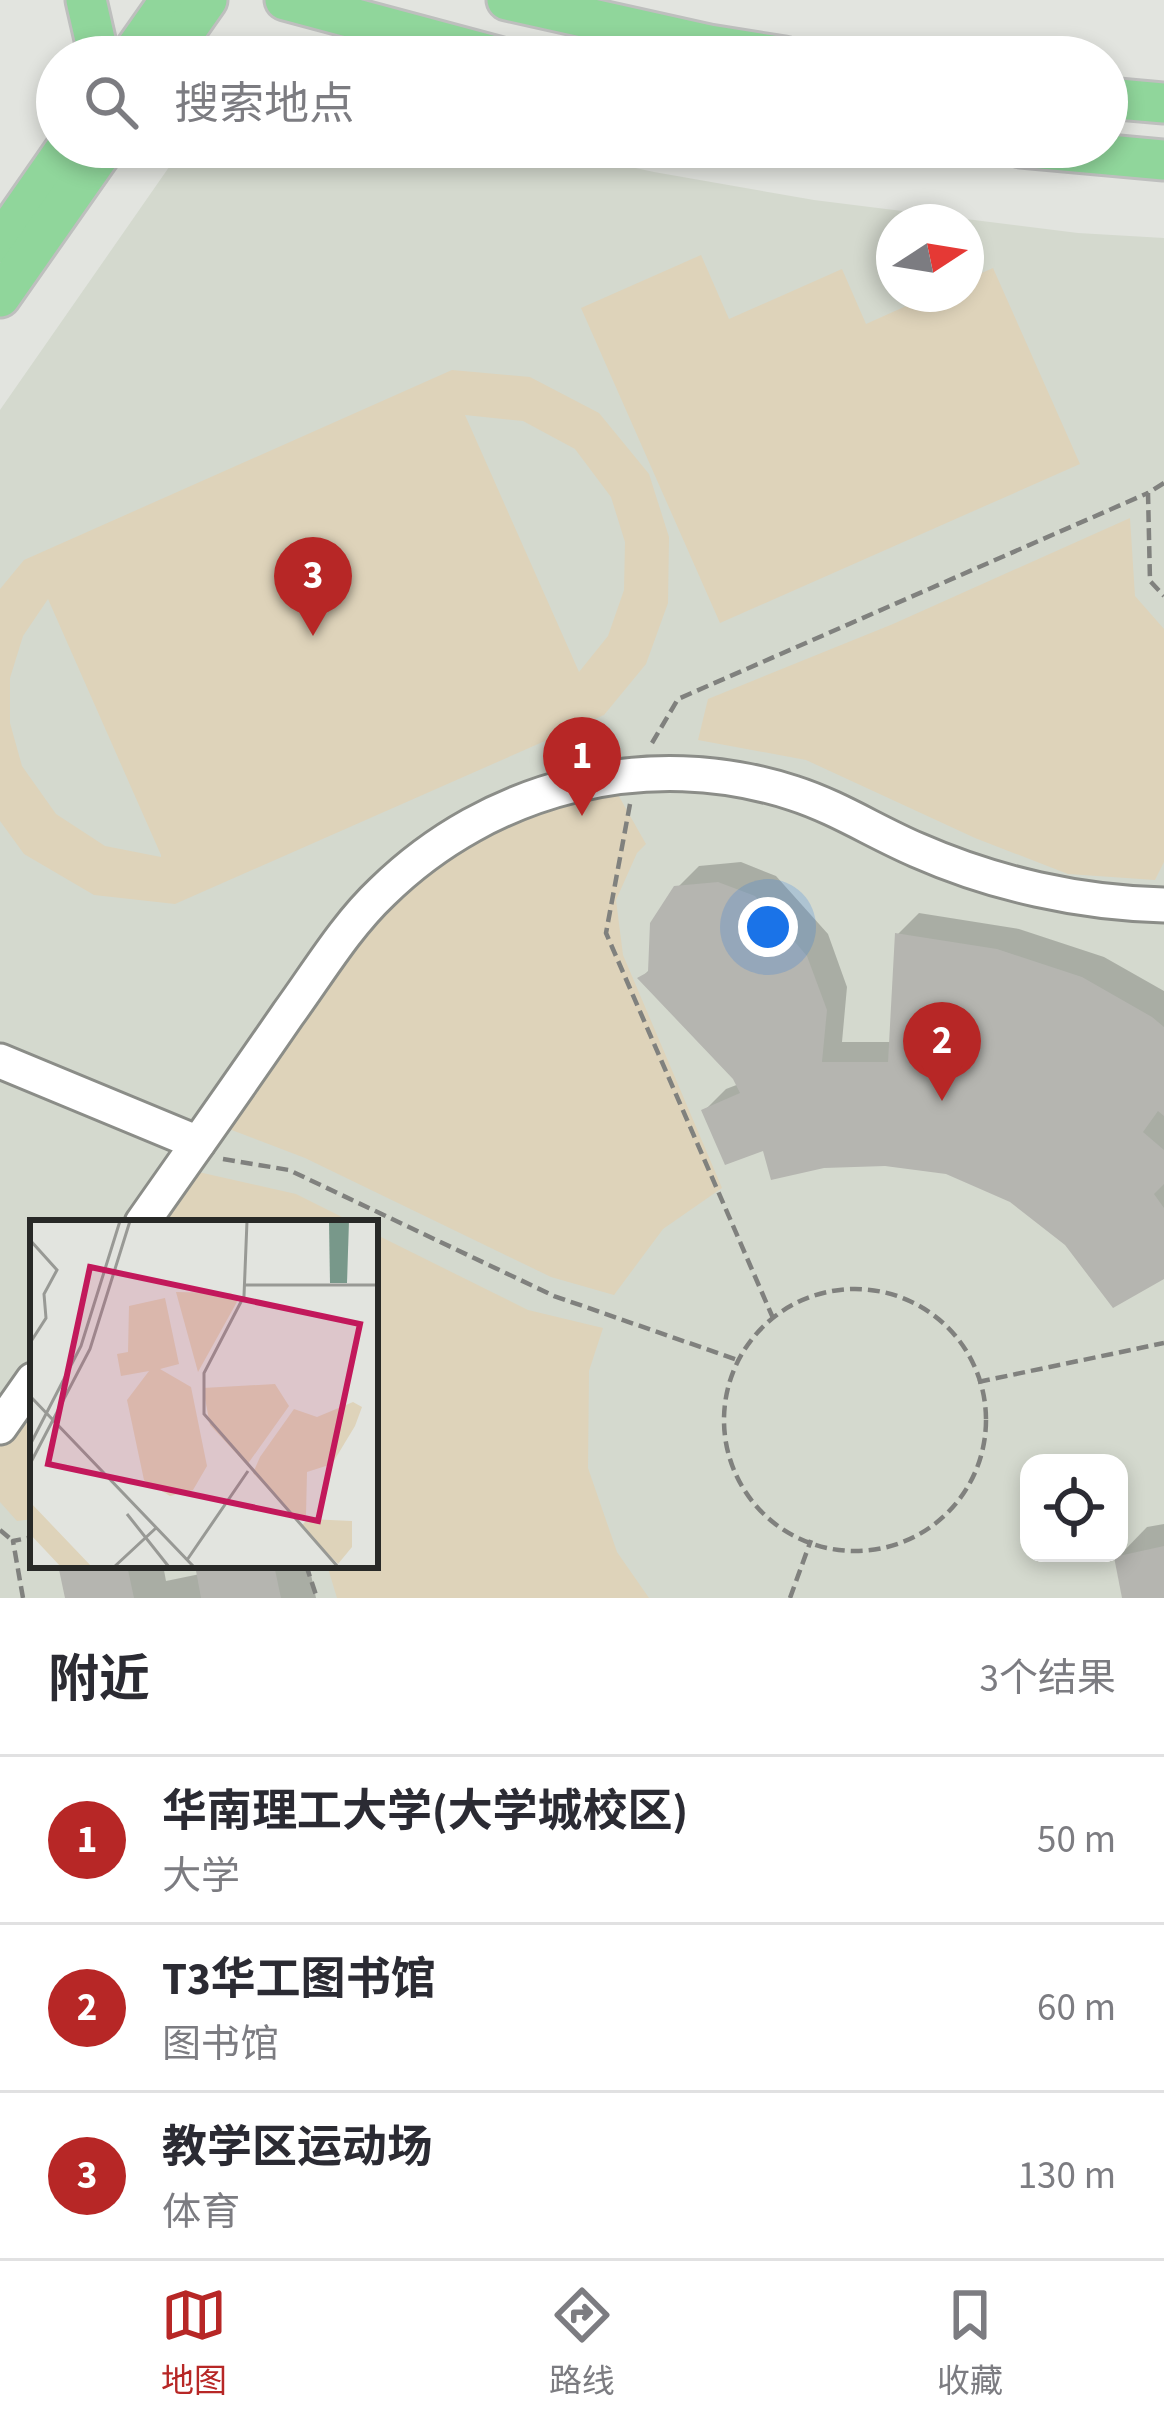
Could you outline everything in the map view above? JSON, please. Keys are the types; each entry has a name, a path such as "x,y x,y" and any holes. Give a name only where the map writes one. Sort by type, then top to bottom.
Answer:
{"main road":[{"path":"86,0 94,36"},
{"path":"145,36 170,0"},
{"path":"182,36 207,0"},
{"path":"285,0 420,36"},
{"path":"506,0 668,36"},
{"path":"1128,100 1164,103"},
{"path":"1128,157 1164,160"},
{"path":"0,243 52,168"},
{"path":"0,296 90,168"}],"lane":[{"path":"145,1220 204,1150 339,942 378,895 420,858 468,826 538,794 613,776 648,773 752,782 816,801 917,850 990,877 1054,892 1164,905"},
{"path":"0,1061 204,1150"},
{"path":"0,1427 30,1384"}],"path":[{"path":"647,752 678,699 1164,484"},
{"path":"1148,494 1150,581 1164,596"},
{"path":"632,793 605,933 773,1318"},
{"path":"204,1150 290,1170 554,1297 738,1359"},
{"path":"852,1287 899,1295 940,1319 973,1360 987,1416 979,1468 948,1515 906,1543 849,1553 780,1529 739,1483 725,1443 725,1395 738,1359 773,1318 802,1299 852,1287"},
{"path":"978,1382 1164,1343"},
{"path":"0,1530 13,1541 22,1598"},
{"path":"13,1541 30,1538"},
{"path":"790,1598 811,1540"},
{"path":"307,1568 317,1598"}],"shaded area":[{"path":"168,168 635,168 876,208 876,312 984,312 984,221 1164,238 1164,1598 0,1598 0,410"},
{"path":"701,255 729,319 842,269 866,324 893,312 984,312 984,272 993,268 1080,464 720,623 581,308"},
{"path":"452,370 530,377 599,413 649,474 669,537 668,603 646,664 604,715 175,904 94,895 24,854 0,821 0,589 24,560","holes":["465,415 523,421 575,449 611,497 625,542 624,590 608,636 579,672","48,599 161,855 161,857 105,846 56,814 22,766 10,723 10,678 23,636"]},
{"path":"1130,518 1135,596 1164,629 1164,862 1155,880 1068,874 975,838 806,760 698,740 708,699 893,624"},
{"path":"612,784 646,844 637,853 616,900 623,955 722,1188 663,1229 614,1295 551,1277 305,1158 229,1129 284,1039 414,870 515,805"},
{"path":"194,1171 296,1194 348,1220 159,1220"},
{"path":"378,1235 528,1310 603,1328 589,1371 588,1468 617,1552 649,1598 337,1598 328,1568 378,1568"},
{"path":"30,1400 30,1519 17,1521 0,1502 0,1444"}],"building":[{"path":"718,882 755,896 807,956 827,1010 822,1062 888,1062 895,933 997,949 1082,977 1164,1027 1164,1116 1158,1111 1143,1132 1164,1150 1164,1184 1154,1194 1164,1208 1164,1279 1113,1308 1065,1245 1010,1202 946,1174 885,1166 824,1168 771,1180 763,1151 725,1165 701,1110 740,1093 733,1079 637,978 648,972 650,923 674,886"},
{"path":"1164,1546 1164,1598 1122,1598 1115,1562 1128,1562 1128,1554"},
{"path":"59,1568 128,1568 134,1598 65,1598"},
{"path":"196,1568 275,1568 281,1598 201,1598"}],"place":[{"name":"教学区运动场","path":"313,636"},
{"name":"华南理工大学(大学城校区)","path":"582,816"},
{"name":"T3华工图书馆","path":"942,1101"}]}
